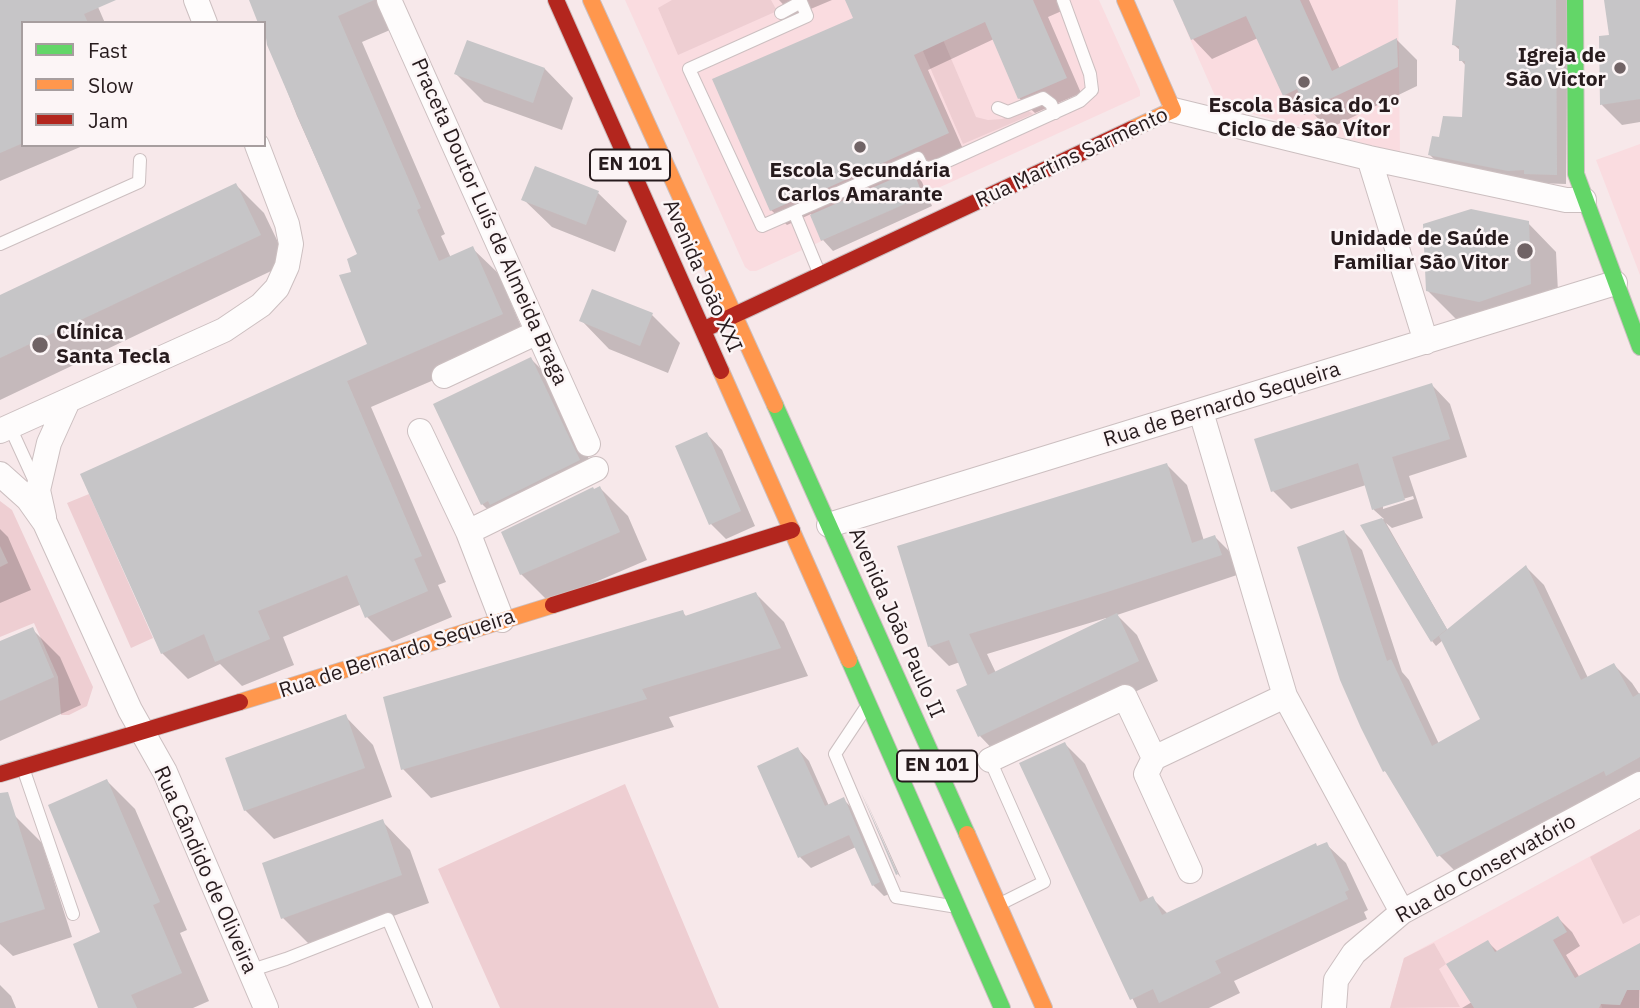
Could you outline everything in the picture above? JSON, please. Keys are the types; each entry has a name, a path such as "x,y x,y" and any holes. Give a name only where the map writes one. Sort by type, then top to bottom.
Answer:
{"main road":[{"name":"Avenida João XXI","path":"556,0 792,530"},
{"name":"Avenida João XXI","path":"591,0 829,525"},
{"path":"1125,0 1172,110"},
{"path":"1575,0 1576,174 1640,347"},
{"name":"Rua Martins Sarmento","path":"702,330 1172,110"},
{"name":"Avenida João Paulo II","path":"829,525 1044,1008"},
{"name":"Rua de Bernardo Sequeira","path":"0,774 141,733 792,530"},
{"name":"EN 101","path":"792,530 1002,1008"}],"street":[{"path":"196,0 204,21"},
{"name":"Praceta Doutor Luís de Almeida Braga","path":"389,0 588,444"},
{"name":"Rua Martins Sarmento","path":"1172,110 1369,158 1566,200 1584,200"},
{"path":"5,429 224,330 261,305 277,288 287,266 291,244 287,223 258,147"},
{"path":"1369,158 1426,342"},
{"name":"Rua de Bernardo Sequeira","path":"829,525 1615,283"},
{"path":"444,376 538,332"},
{"path":"45,523 38,490 49,443 68,401"},
{"path":"1201,412 1285,696 1402,912"},
{"path":"420,431 468,532 502,620"},
{"path":"468,532 596,469"},
{"path":"0,474 29,499 45,523"},
{"name":"Rua Cândido de Oliveira","path":"45,523 141,733 164,772 266,1008"},
{"path":"1190,871 1146,774 1154,758 1285,696"},
{"path":"990,760 1125,697 1154,758"},
{"name":"Rua do Conservatório","path":"1334,1008 1336,981 1354,953 1402,912 1640,784"}],"lane":[{"path":"780,13 801,2 807,16 689,69 762,226 918,158 922,166 929,169 1080,101 1092,90 1090,74 1063,0"},
{"path":"998,108 1008,112 1043,98 1051,104 1055,113"},
{"path":"0,244 139,182 140,160"},
{"path":"794,212 821,275"},
{"path":"5,429 38,490"},
{"path":"869,702 835,754 896,897 959,907"},
{"path":"990,760 1044,882 999,905"},
{"path":"23,767 73,914"},
{"path":"249,971 388,919 426,1008"}],"shaded area":[{"name":"Escola Secundária Carlos Amarante","path":"625,0 1099,0 1140,96 756,271 750,271 745,267"},
{"path":"672,0 771,0 777,11 678,55 658,8"},
{"path":"901,0 926,0 976,117 1002,119 1027,110 1033,114 963,144"},
{"name":"Escola Básica do 1º Ciclo de São Vítor","path":"1233,0 1398,0 1400,153 1219,105 1183,23"},
{"path":"1640,144 1640,275 1596,160"},
{"path":"89,494 153,638 131,648 67,503"},
{"path":"0,501 12,510 93,687 87,706 69,715 61,715 58,677 34,623 0,637 0,567 8,563 0,546"},
{"path":"625,784 719,1008 500,1008 438,869"},
{"path":"1640,829 1640,1008 1390,1008 1404,958"},
{"path":"1640,829 1640,915 1623,924 1590,857"},
{"path":"1434,943 1446,964 1439,969 1460,1007 1390,1008 1404,958"},
{"path":"1627,990 1640,990 1640,1008 1602,1008 1601,1004 1620,1005"}],"building":[{"path":"0,0 116,0 84,14 87,21 21,21 21,144 0,153"},
{"path":"249,0 374,0 338,16 421,208 417,210 439,261 473,246 503,314 347,381 422,556 414,559 428,591 365,618 347,575 258,611 270,639 215,662 204,634 161,654 80,474 367,344 339,275 351,272 347,259 357,254 267,45 266,21 257,21"},
{"path":"845,0 1033,0 1067,78 1018,99 985,22 914,55 949,133 803,199 802,197 770,211 712,79 853,18"},
{"path":"1173,0 1300,0 1332,71 1397,38 1398,67 1306,110 1297,89 1283,96 1246,16 1191,40"},
{"path":"1456,0 1556,0 1557,175 1524,174 1524,170 1508,171 1428,155 1432,136 1439,137 1443,116 1462,117 1465,61 1459,61 1459,46 1452,45"},
{"name":"Igreja de São Victor","path":"1604,0 1640,0 1640,99 1600,105 1599,36 1609,35"},
{"path":"467,40 545,68 533,103 454,74"},
{"path":"535,166 599,191 586,225 521,200"},
{"path":"913,170 923,196 821,241 810,215"},
{"path":"236,183 261,235 0,358 0,295"},
{"path":"1471,209 1529,221 1531,284 1479,302 1426,291 1423,224"},
{"path":"592,289 653,313 640,346 579,321"},
{"path":"531,357 580,460 490,505 488,501 481,505 433,404"},
{"path":"1432,383 1450,439 1392,457 1405,500 1372,510 1358,463 1271,492 1254,439"},
{"path":"707,432 741,511 709,525 675,446"},
{"path":"1167,463 1192,543 1215,535 1222,555 969,634 988,675 1117,613 1139,661 978,737 956,690 967,685 949,640 928,647 897,546"},
{"path":"600,486 620,532 520,575 501,532"},
{"path":"1382,518 1447,629 1431,642 1360,525"},
{"path":"1344,530 1387,661 1391,659 1432,746 1480,719 1439,636 1526,565 1581,680 1614,663 1633,697 1640,693 1640,757 1606,776 1604,771 1437,857 1385,771 1383,772 1361,728 1340,680 1297,547"},
{"path":"756,592 781,648 642,689 647,699 401,770 383,697 683,610 685,616"},
{"path":"33,627 54,677 0,701 0,641"},
{"path":"346,714 365,768 244,811 225,758"},
{"path":"1065,742 1140,902 1153,896 1162,915 1316,843 1317,846 1327,842 1349,890 1345,892 1348,899 1215,961 1221,973 1159,1003 1153,989 1130,1000 1019,763"},
{"path":"798,747 825,806 844,797 880,882 872,886 849,835 798,858 757,766"},
{"path":"107,779 160,902 153,905 182,973 131,995 137,1008 98,1008 73,944 100,932 48,805"},
{"path":"860,790 898,874 896,875"},
{"path":"8,792 45,909 0,923 0,793"},
{"path":"383,819 402,875 281,919 262,863"},
{"path":"1558,916 1567,932 1553,940 1575,978 1640,943 1640,990 1627,990 1620,1005 1601,1004 1599,1008 1474,1008 1446,964 1488,940 1495,952"}],"traffic: fast":[{"path":"1575,0 1576,174 1640,347"},
{"path":"775,405 967,834"},
{"path":"849,660 1002,1008"}],"traffic: slow":[{"path":"591,0 775,405"},
{"path":"1125,0 1173,110 1132,129"},
{"path":"721,371 849,660"},
{"path":"240,702 553,605"},
{"path":"967,834 1044,1008"}],"traffic: jam":[{"path":"556,0 721,371"},
{"path":"709,327 1132,129"},
{"path":"553,605 792,530"},
{"path":"0,774 240,702"}],"place":[{"name":"Igreja de São Victor","path":"1620,68"},
{"name":"Escola Básica do 1º Ciclo de São Vítor","path":"1304,82"},
{"name":"Escola Secundária Carlos Amarante","path":"860,147"},
{"name":"Unidade de Saúde Familiar São Vitor","path":"1525,251"},
{"name":"Clínica Santa Tecla","path":"40,345"}]}
